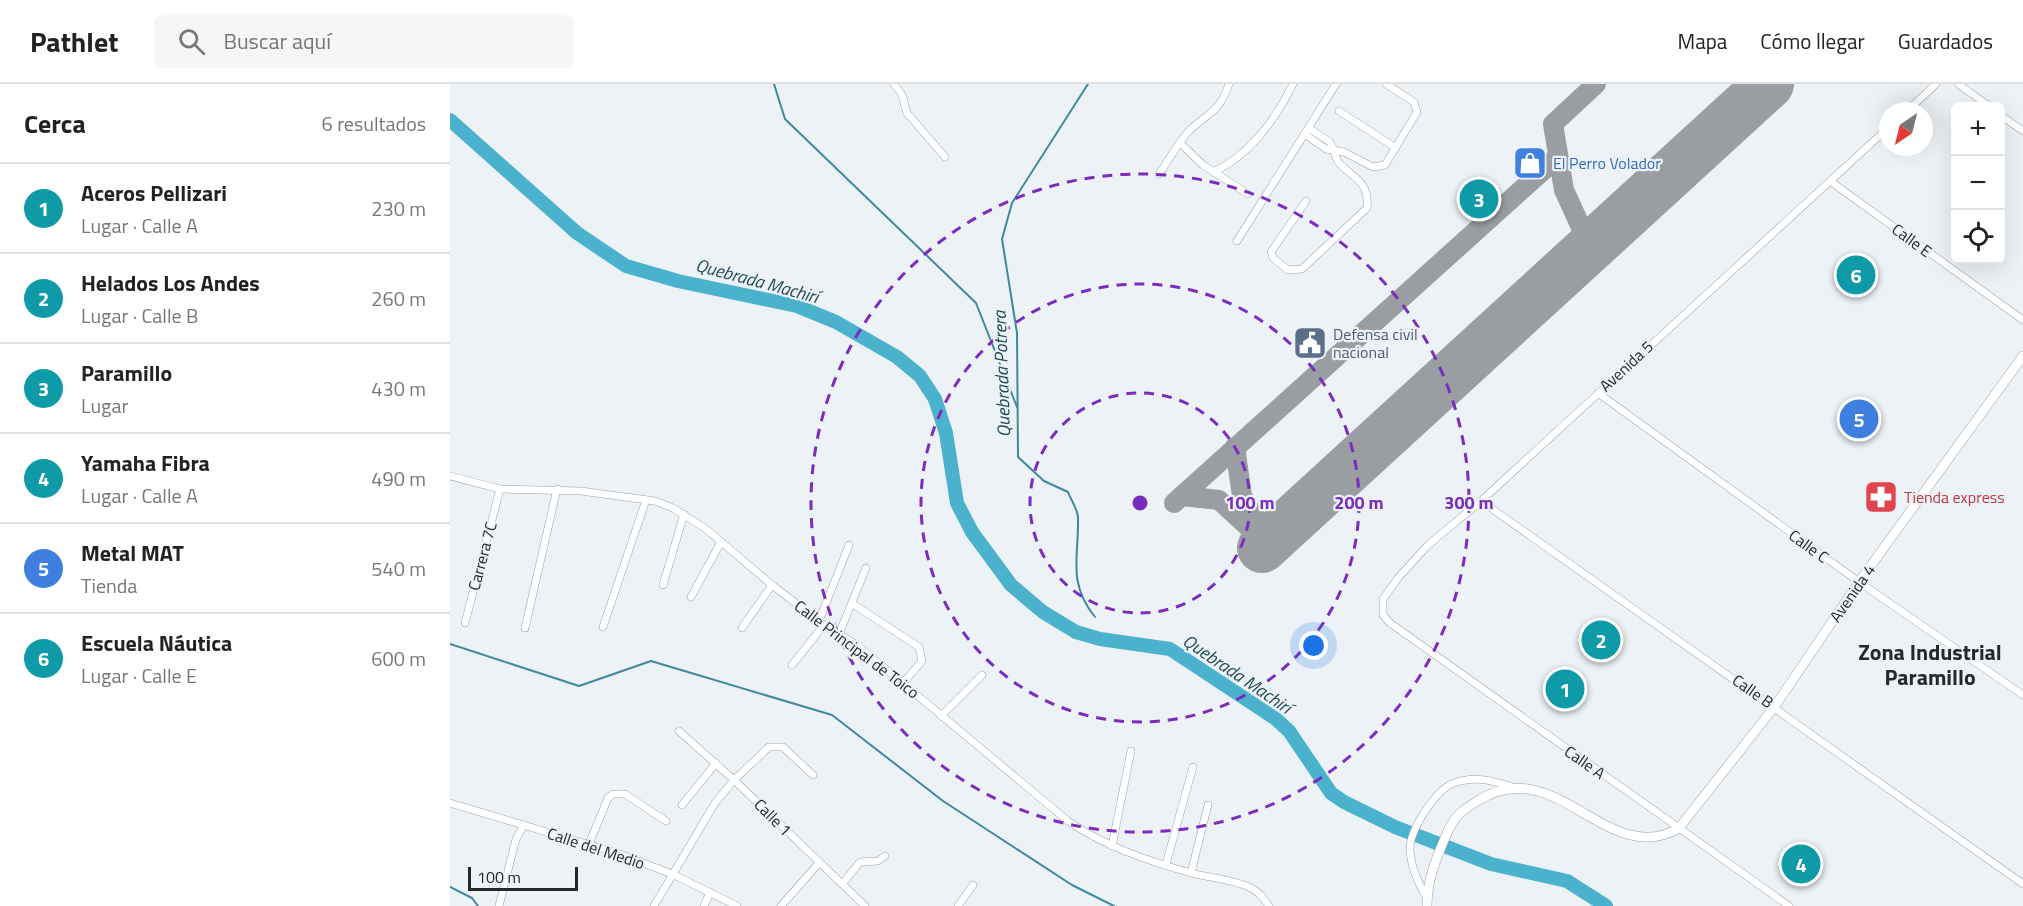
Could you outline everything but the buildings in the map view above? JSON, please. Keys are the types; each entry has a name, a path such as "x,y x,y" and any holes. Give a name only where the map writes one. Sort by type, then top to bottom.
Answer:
{"main road":[{"name":"Avenida 4","path":"1679,828 1775,706 1859,582 2023,356"},
{"path":"1427,902 1430,877 1454,817 1490,794 1516,788 1537,791 1561,800 1622,834 1658,838 1679,828"}],"street":[{"path":"894,84 902,95 907,113 945,157"},
{"path":"1159,174 1191,129 1212,114 1222,101 1229,84"},
{"path":"1213,172 1241,155 1274,117 1293,84"},
{"path":"1310,129 1336,84"},
{"path":"1238,241 1341,84"},
{"path":"1310,129 1326,149 1334,149 1379,168 1385,165 1416,116 1417,107 1414,102 1386,84"},
{"path":"1916,102 1936,84"},
{"path":"1958,84 1983,102"},
{"path":"1339,111 1396,148"},
{"path":"2005,118 2023,131"},
{"name":"Avenida 5","path":"1383,615 1383,599 1398,578 1428,545 1481,501 1879,136"},
{"path":"1181,144 1213,172 1248,194"},
{"path":"1306,201 1271,252 1273,258 1288,270 1302,269 1367,208 1368,201 1360,178 1340,166 1334,149"},
{"name":"Calle E","path":"1830,181 2023,320"},
{"name":"Calle C","path":"1598,393 1859,582 2023,695"},
{"name":"Calle Principal de Toico","path":"450,476 500,489 557,489 646,500 684,514 772,585 903,683 1068,821 1112,846 1191,873 1248,886 1258,892 1269,906"},
{"name":"Carrera 7C","path":"465,623 500,489"},
{"path":"525,628 557,489"},
{"path":"603,627 646,500"},
{"name":"Calle B","path":"1481,501 1775,706 2023,884"},
{"path":"663,585 684,514"},
{"path":"691,597 721,542"},
{"path":"792,664 822,623 849,545"},
{"path":"839,634 866,568"},
{"path":"742,628 772,585"},
{"path":"853,604 919,647 922,661 903,683"},
{"name":"Calle A","path":"1383,615 1789,906"},
{"path":"941,716 982,675"},
{"name":"Calle 1","path":"679,731 716,763 865,906"},
{"path":"654,906 715,802 734,780 774,746 785,748 813,775"},
{"path":"1112,846 1131,751"},
{"path":"682,805 716,763"},
{"path":"1166,864 1193,767"},
{"path":"1427,902 1414,871 1410,843 1423,816 1442,790 1452,783 1480,778 1516,788"},
{"path":"590,844 608,798 613,794 625,794 666,821"},
{"name":"Calle del Medio","path":"450,803 590,844 672,874 737,906"},
{"path":"1191,873 1208,805"},
{"path":"499,906 516,839 524,825"},
{"path":"843,883 860,862 878,861 885,856"},
{"path":"781,906 819,863"},
{"path":"958,906 973,885"},
{"path":"704,906 710,892"}],"waterway":[{"path":"774,84 785,119 976,303 1017,407"},
{"name":"Quebrada Potrera","path":"1088,84 1012,203 1002,239 1017,333 1018,457 1044,481 1068,492 1076,508 1078,515 1076,569 1078,581 1086,604 1095,617"},
{"name":"Quebrada Machirí","path":"450,120 577,233 626,266 678,281 797,306 836,322 897,357 920,376 935,399 946,433 957,503 972,532 1011,585 1043,612 1076,632 1100,639 1170,649 1276,719 1289,731 1331,793 1344,802 1395,827 1491,864 1567,881 1606,906"},
{"path":"450,644 579,686 651,661 832,715 943,801 1072,885 1114,906"},
{"path":"450,887 472,898 478,906"}],"taxiway":[{"path":"1590,247 1564,190 1553,124 1596,84"},
{"path":"1174,503 1558,157"},
{"path":"1235,447 1242,496 1270,540"},
{"path":"1182,496 1219,500 1258,536"}],"runway":[{"path":"1262,548 1769,84"}],"place":[{"name":"El Perro Volador","path":"1530,163"},
{"name":"Paramillo","path":"1479,199"},
{"name":"Escuela Náutica","path":"1856,275"},
{"name":"Defensa civil nacional","path":"1310,343"},
{"name":"Metal MAT","path":"1859,419"},
{"name":"Tienda express","path":"1881,497"},
{"name":"Helados Los Andes","path":"1601,640"},
{"name":"Aceros Pellizari","path":"1565,689"},
{"name":"Yamaha Fibra","path":"1801,864"}],"district":[{"name":"Zona Industrial Paramillo","path":"1930,664"}]}
